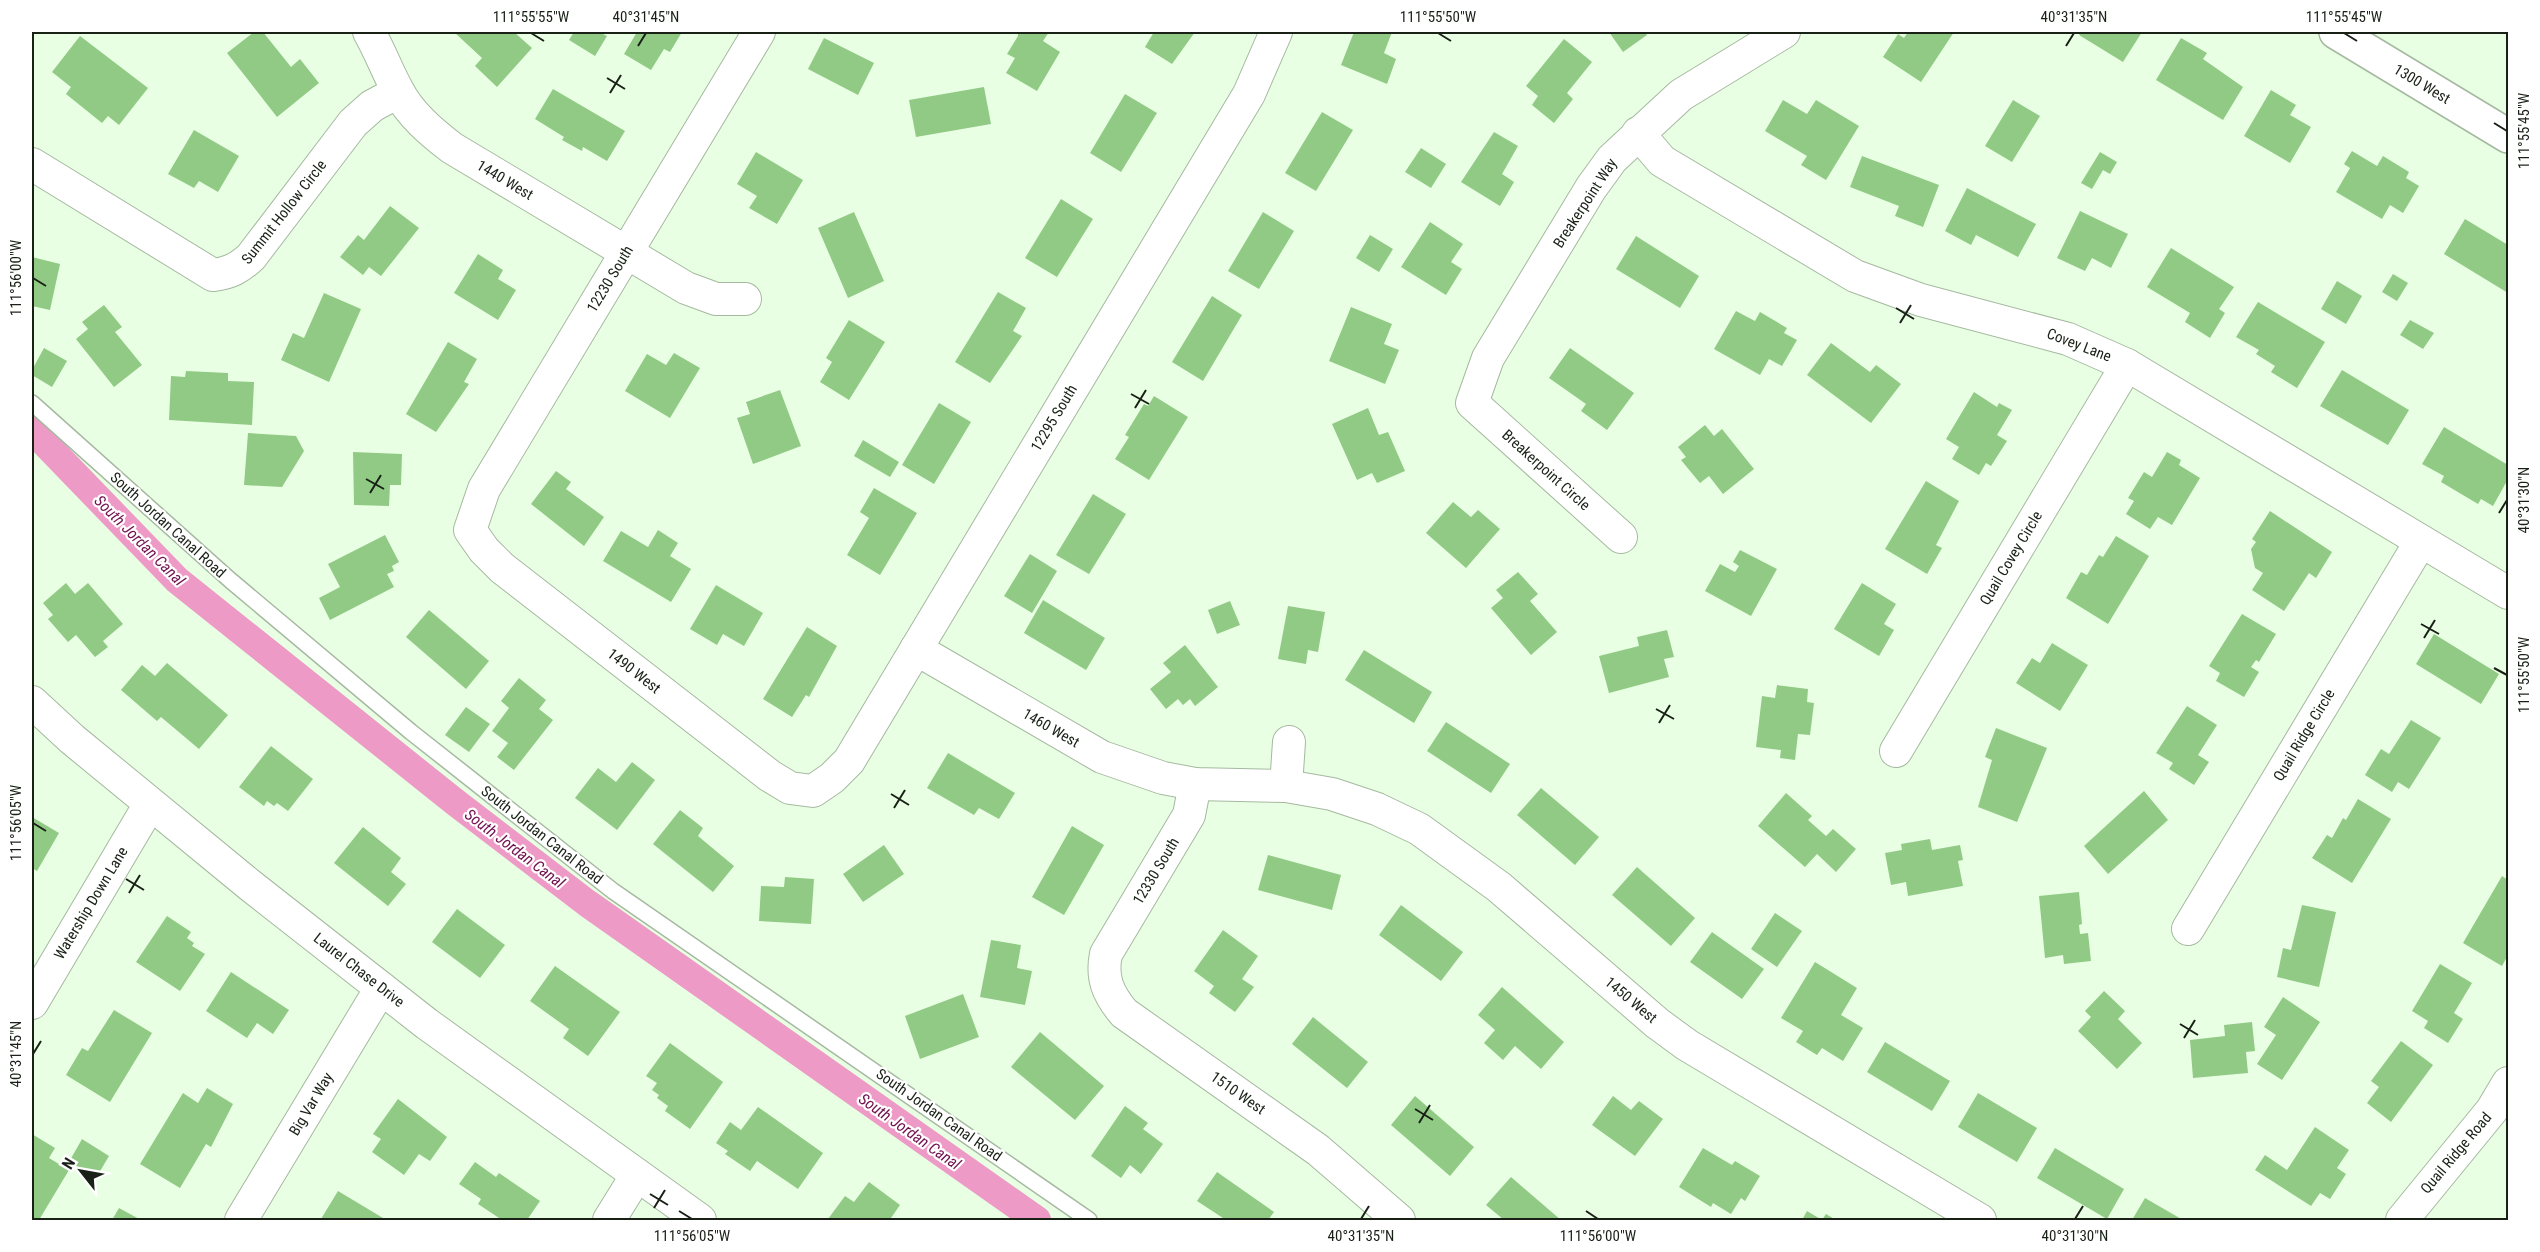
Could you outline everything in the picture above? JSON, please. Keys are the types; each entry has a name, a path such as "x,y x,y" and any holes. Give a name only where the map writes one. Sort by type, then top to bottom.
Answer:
{"street":[{"name":"1440 West","path":"369,32 398,92 413,113 432,133 452,148 686,288 716,299 745,299"},
{"name":"12230 South","path":"470,530 484,489 759,32"},
{"name":"12295 South","path":"813,791 832,778 849,760 1248,94 1276,32"},
{"name":"Breakerpoint Way","path":"1472,403 1488,358 1591,188 1612,159 1638,132 1681,96 1784,32"},
{"name":"1300 West","path":"2336,32 2508,136"},
{"name":"Summit Hollow Circle","path":"32,164 213,275 227,274 240,267 251,257 353,123 372,106 398,92"},
{"name":"Covey Lane","path":"1638,132 1662,161 1855,276 1921,300 2068,339 2127,365 2508,593"},
{"name":"Quail Covey Circle","path":"1896,752 2127,365"},
{"name":"Breakerpoint Circle","path":"1472,403 1621,537"},
{"name":"1490 West","path":"470,530 484,550 502,568 761,769 790,788 813,791"},
{"name":"Quail Ridge Circle","path":"2188,929 2421,541"},
{"name":"1460 West","path":"916,648 1102,757 1164,778 1196,784"},
{"name":"Laurel Chase Drive","path":"32,702 150,804 469,1057 700,1221"},
{"path":"1286,786 1289,742"},
{"name":"1450 West","path":"1196,784 1286,786 1343,798 1377,809 1419,829 1499,887 1657,1023 1687,1045 1980,1221"},
{"name":"12330 South","path":"1106,954 1189,816 1196,784"},
{"name":"Watership Down Lane","path":"32,1003 150,804"},
{"name":"1510 West","path":"1106,954 1103,968 1105,983 1112,999 1124,1013 1318,1150 1399,1221"},
{"name":"Big Var Way","path":"241,1221 381,988"},
{"name":"Quail Ridge Road","path":"2402,1221 2492,1110 2508,1083"},
{"path":"609,1221 637,1175"}],"lane":[{"name":"South Jordan Canal Road","path":"32,403 230,580 411,732 613,891 1089,1221"}],"building":[{"path":"254,32 263,32 291,67 300,59 319,83 277,117 227,53"},
{"path":"454,32 514,32 532,48 497,87 475,66 482,58"},
{"path":"574,32 599,32 607,36 595,56 569,40"},
{"path":"637,32 682,32 670,52 664,49 651,70 624,54"},
{"path":"1018,32 1049,32 1043,41 1060,52 1037,91 1006,73 1015,58 1007,54"},
{"path":"1154,32 1195,32 1172,64 1145,47"},
{"path":"1354,32 1392,32 1384,53 1396,59 1387,84 1341,65"},
{"path":"1609,32 1645,32 1647,35 1623,52"},
{"path":"1908,32 1954,32 1921,82 1883,57 1898,34 1904,38"},
{"path":"2081,32 2142,32 2123,62 2079,35"},
{"path":"80,36 148,88 119,125 108,116 102,123 66,94 71,87 52,72"},
{"path":"824,38 874,63 858,95 808,69"},
{"path":"2181,38 2207,53 2203,59 2243,87 2223,120 2156,80"},
{"path":"1564,39 1592,62 1567,93 1573,99 1554,123 1532,105 1538,96 1526,86"},
{"path":"984,87 991,124 916,137 909,100"},
{"path":"553,89 625,131 607,161 583,147 582,151 562,140 564,137 535,119"},
{"path":"2271,90 2296,105 2290,115 2311,127 2290,163 2244,136"},
{"path":"1125,94 1157,113 1121,172 1090,153"},
{"path":"1783,100 1807,114 1816,100 1859,126 1826,180 1801,165 1807,156 1765,131"},
{"path":"2013,100 2040,116 2012,162 1985,146"},
{"path":"1322,112 1353,130 1316,191 1285,173"},
{"path":"194,130 239,156 218,192 199,181 194,188 168,174"},
{"path":"1494,132 1518,146 1502,174 1514,182 1500,206 1461,182"},
{"path":"1421,148 1446,164 1431,188 1405,172"},
{"path":"2352,151 2377,166 2383,156 2409,172 2406,178 2419,186 2403,213 2390,205 2382,219 2336,192 2350,168 2344,164"},
{"path":"756,152 803,180 777,224 749,208 757,196 737,184"},
{"path":"2100,152 2117,162 2110,174 2103,170 2092,189 2081,183"},
{"path":"1862,156 1939,185 1923,227 1895,216 1899,206 1850,187"},
{"path":"1967,188 2036,224 2018,257 1976,235 1971,245 1945,231"},
{"path":"1061,199 1093,219 1057,277 1025,258"},
{"path":"390,206 419,228 381,276 369,267 363,275 340,257 358,235 364,240"},
{"path":"2080,211 2128,234 2111,268 2092,258 2085,271 2057,258"},
{"path":"854,212 884,281 848,298 818,228"},
{"path":"1263,212 1294,231 1259,289 1228,271"},
{"path":"2465,219 2508,245 2508,293 2444,254"},
{"path":"1430,222 1463,244 1451,262 1462,269 1446,295 1401,267"},
{"path":"1370,235 1393,249 1379,272 1356,258"},
{"path":"1636,236 1699,276 1680,308 1616,269"},
{"path":"2171,248 2234,287 2219,309 2225,313 2210,338 2185,322 2190,313 2147,287"},
{"path":"478,254 503,270 498,279 516,290 498,320 454,293"},
{"path":"32,257 60,264 50,310 32,306"},
{"path":"2393,274 2408,283 2397,301 2382,292"},
{"path":"2337,281 2362,296 2346,324 2321,309"},
{"path":"998,292 1026,308 1013,331 1022,336 990,383 955,362"},
{"path":"324,293 361,309 329,382 281,360 293,333 304,338"},
{"path":"1212,296 1242,315 1203,381 1172,362"},
{"path":"2258,302 2325,342 2297,388 2271,372 2275,366 2256,354 2259,350 2236,337"},
{"path":"104,305 122,327 115,332 142,365 114,387 76,339 88,329 82,322"},
{"path":"1351,307 1392,324 1384,344 1399,350 1385,384 1329,361"},
{"path":"1736,311 1755,321 1760,312 1787,328 1784,333 1797,340 1782,366 1769,359 1760,375 1714,349"},
{"path":"849,320 885,342 849,400 820,382 832,362 826,358"},
{"path":"2410,320 2434,333 2423,349 2400,335"},
{"path":"448,342 477,359 464,382 469,384 436,432 406,414"},
{"path":"1831,343 1870,372 1876,365 1901,384 1871,423 1807,375"},
{"path":"44,348 67,361 52,387 32,375 32,370"},
{"path":"1570,348 1634,393 1607,430 1581,411 1586,404 1549,378"},
{"path":"674,353 700,368 670,418 625,391 647,354 666,365"},
{"path":"2342,370 2409,410 2388,445 2320,406"},
{"path":"186,371 228,373 228,381 254,382 252,425 169,420 171,376 185,377"},
{"path":"780,390 801,446 753,464 737,418 750,414 746,402"},
{"path":"1974,392 1997,407 1999,403 2012,410 1997,435 2007,441 1991,466 1986,463 1979,475 1952,459 1959,447 1946,439"},
{"path":"1154,396 1188,417 1149,480 1115,459 1129,437 1125,435 1144,404 1148,406"},
{"path":"939,403 971,422 934,484 902,465"},
{"path":"1368,408 1379,435 1388,432 1405,471 1377,483 1372,473 1357,480 1332,424"},
{"path":"1705,425 1714,436 1722,429 1754,469 1723,494 1709,476 1700,483 1681,460 1686,457 1678,447"},
{"path":"2444,427 2508,465 2508,479 2493,506 2481,499 2478,504 2441,482 2444,476 2422,464"},
{"path":"248,433 296,436 304,451 282,487 244,485"},
{"path":"863,440 899,462 890,477 854,456"},
{"path":"353,452 402,454 401,485 390,485 389,506 354,505"},
{"path":"2167,452 2181,460 2179,465 2200,478 2172,525 2158,517 2150,529 2126,514 2134,501 2128,498 2144,472 2152,477"},
{"path":"556,471 571,482 566,489 604,517 584,546 531,504"},
{"path":"1926,481 1959,501 1936,545 1942,548 1927,574 1885,549"},
{"path":"874,488 917,513 880,575 847,555 869,518 860,512"},
{"path":"1093,494 1126,514 1089,574 1056,555"},
{"path":"1453,502 1471,517 1478,510 1500,529 1466,568 1426,533"},
{"path":"2270,511 2332,552 2316,578 2309,573 2284,611 2252,590 2263,573 2255,568 2251,549 2256,542 2252,539"},
{"path":"658,530 678,543 670,556 691,569 671,602 603,561 621,531 648,547"},
{"path":"385,535 399,562 392,566 394,571 387,574 394,587 330,620 319,598 340,587 328,564"},
{"path":"2116,536 2149,556 2108,624 2066,598 2081,572 2087,575 2099,555 2103,557"},
{"path":"1740,550 1777,569 1751,616 1705,591 1720,564 1735,572 1739,566 1733,562"},
{"path":"1030,554 1057,571 1032,613 1004,596"},
{"path":"1518,572 1538,594 1530,601 1557,632 1531,655 1491,608 1503,598 1496,590"},
{"path":"66,583 75,594 88,583 123,624 103,641 108,647 95,657 76,635 68,642 48,619 53,615 43,603"},
{"path":"1862,583 1896,604 1884,624 1894,630 1879,656 1834,629"},
{"path":"716,585 763,613 744,646 723,634 717,645 690,629"},
{"path":"1043,600 1105,638 1086,670 1024,633"},
{"path":"1230,601 1240,625 1217,634 1208,610"},
{"path":"1288,606 1325,612 1318,652 1308,650 1306,664 1278,659"},
{"path":"429,610 489,661 466,689 406,637"},
{"path":"2242,614 2276,634 2259,662 2256,660 2251,667 2259,672 2244,697 2216,681 2220,673 2209,666"},
{"path":"807,627 837,646 809,697 806,695 792,717 763,699"},
{"path":"1667,630 1674,657 1664,659 1669,677 1609,693 1599,656 1639,646 1637,637"},
{"path":"2434,634 2499,674 2481,704 2416,664"},
{"path":"2052,643 2088,665 2060,711 2016,683 2032,658 2040,663"},
{"path":"1185,645 1218,687 1195,706 1190,699 1183,705 1178,699 1166,709 1150,689 1171,672 1163,663"},
{"path":"1364,650 1432,692 1414,723 1345,680"},
{"path":"167,663 228,715 199,749 161,717 157,721 121,690 142,665 155,676"},
{"path":"519,678 546,700 539,709 553,720 514,770 497,757 508,743 492,731 509,708 501,701"},
{"path":"1777,685 1808,689 1807,702 1814,703 1810,735 1798,734 1795,760 1780,758 1781,750 1756,747 1762,696 1775,698"},
{"path":"2187,706 2217,725 2198,755 2209,762 2194,785 2169,769 2173,763 2156,753"},
{"path":"466,707 490,724 469,752 445,735"},
{"path":"2411,720 2441,738 2409,789 2398,782 2392,792 2365,775 2381,749 2389,754"},
{"path":"1446,722 1510,764 1491,793 1427,751"},
{"path":"1996,728 2047,748 2017,822 1978,807 1992,760 1985,757"},
{"path":"271,746 313,779 288,811 277,803 274,806 267,801 264,806 239,787"},
{"path":"948,753 1015,793 999,819 979,808 974,815 927,788"},
{"path":"632,762 655,780 617,830 575,798 598,768 616,782"},
{"path":"1541,788 1599,837 1575,865 1517,815"},
{"path":"2144,791 2168,820 2108,874 2084,846"},
{"path":"1786,793 1812,816 1808,820 1826,836 1833,829 1856,849 1836,872 1817,854 1805,867 1758,826"},
{"path":"2358,799 2391,819 2352,883 2312,858 2327,835 2332,838 2343,818 2346,820"},
{"path":"680,810 703,828 698,836 734,866 713,892 653,844"},
{"path":"32,817 59,833 37,871 32,868"},
{"path":"1072,826 1104,845 1064,915 1032,897"},
{"path":"363,827 401,858 391,872 406,884 388,906 334,863"},
{"path":"1930,839 1932,850 1960,845 1963,860 1958,861 1963,886 1908,896 1906,882 1891,885 1885,853 1902,850 1901,844"},
{"path":"884,845 904,874 863,902 843,874"},
{"path":"1268,855 1341,875 1332,910 1258,890"},
{"path":"1637,867 1695,918 1671,946 1612,895"},
{"path":"2502,876 2508,880 2508,955 2502,966 2463,943"},
{"path":"785,877 814,879 811,924 759,921 761,886 784,887"},
{"path":"2079,892 2082,924 2079,925 2080,934 2088,933 2091,961 2064,964 2063,955 2045,958 2039,896"},
{"path":"1401,905 1463,952 1441,981 1379,935"},
{"path":"2302,905 2336,912 2319,987 2277,977 2283,948 2291,950"},
{"path":"457,909 505,945 480,978 432,942"},
{"path":"1775,913 1802,931 1777,967 1751,949"},
{"path":"167,916 191,932 187,938 194,943 192,946 205,954 180,991 136,962"},
{"path":"1223,930 1258,956 1242,979 1254,987 1235,1012 1209,993 1214,986 1194,971"},
{"path":"1712,932 1764,969 1742,999 1690,962"},
{"path":"991,940 1021,945 1017,968 1032,971 1025,1005 980,997"},
{"path":"1815,962 1857,988 1841,1015 1863,1028 1843,1061 1822,1048 1817,1055 1796,1042 1803,1031 1781,1018"},
{"path":"2440,964 2472,983 2454,1013 2463,1019 2448,1043 2424,1028 2428,1021 2412,1011"},
{"path":"555,966 620,1012 588,1056 563,1038 569,1029 530,1001"},
{"path":"231,972 289,1010 273,1034 257,1023 247,1038 206,1011"},
{"path":"1502,987 1564,1042 1541,1069 1515,1046 1503,1060 1484,1043 1495,1030 1478,1015"},
{"path":"2104,991 2125,1011 2118,1019 2142,1043 2117,1069 2078,1031 2091,1017 2085,1011"},
{"path":"963,994 979,1037 920,1059 905,1016"},
{"path":"2283,997 2320,1022 2282,1080 2257,1064 2276,1035 2264,1027"},
{"path":"114,1010 152,1033 110,1102 66,1075 82,1048 88,1051"},
{"path":"1313,1017 1368,1062 1347,1088 1292,1044"},
{"path":"2252,1022 2255,1051 2246,1052 2248,1073 2193,1078 2190,1040 2225,1036 2224,1025"},
{"path":"1040,1032 1104,1086 1075,1120 1011,1067"},
{"path":"2401,1041 2433,1065 2391,1122 2367,1103 2379,1087 2371,1081"},
{"path":"1885,1042 1950,1081 1932,1111 1867,1072"},
{"path":"670,1043 723,1082 690,1129 665,1111 668,1106 657,1098 659,1095 652,1090 657,1083 646,1076"},
{"path":"207,1088 233,1104 211,1147 206,1144 180,1188 140,1164 183,1093 198,1103"},
{"path":"1978,1093 2037,1128 2017,1162 1958,1127"},
{"path":"1415,1096 1474,1147 1450,1176 1391,1125"},
{"path":"1613,1096 1631,1110 1639,1101 1663,1119 1635,1156 1592,1125"},
{"path":"398,1099 447,1137 430,1161 419,1154 404,1175 372,1152 381,1139 373,1134"},
{"path":"1125,1106 1148,1123 1143,1129 1163,1144 1141,1174 1130,1165 1121,1178 1091,1156"},
{"path":"758,1107 823,1153 798,1189 757,1161 750,1171 725,1154 728,1151 716,1143 730,1122 741,1130"},
{"path":"2315,1127 2349,1150 2337,1168 2346,1174 2330,1199 2320,1193 2311,1206 2255,1170 2265,1155 2287,1170"},
{"path":"32,1134 55,1148 49,1158 69,1170 39,1220 32,1220"},
{"path":"82,1139 109,1156 96,1178 69,1162"},
{"path":"1703,1148 1732,1165 1735,1161 1760,1176 1745,1201 1741,1198 1731,1214 1713,1203 1711,1207 1679,1187"},
{"path":"2055,1148 2124,1189 2107,1219 2037,1178"},
{"path":"475,1162 496,1177 499,1173 540,1201 527,1220 502,1220 478,1204 481,1199 459,1184"},
{"path":"1217,1172 1274,1212 1268,1220 1226,1220 1197,1201"},
{"path":"1511,1177 1561,1220 1504,1220 1486,1205"},
{"path":"869,1182 900,1205 891,1218 895,1220 828,1219 845,1196 854,1202"},
{"path":"338,1191 383,1218 381,1220 321,1219"},
{"path":"2145,1198 2183,1220 2132,1220"},
{"path":"119,1208 141,1220 112,1220"},
{"path":"1807,1211 1822,1220 1802,1220"},
{"path":"1826,1214 1836,1220 1822,1220"}],"waterway":[{"name":"South Jordan Canal","path":"32,430 177,580 455,802 587,903 1037,1220"}]}
